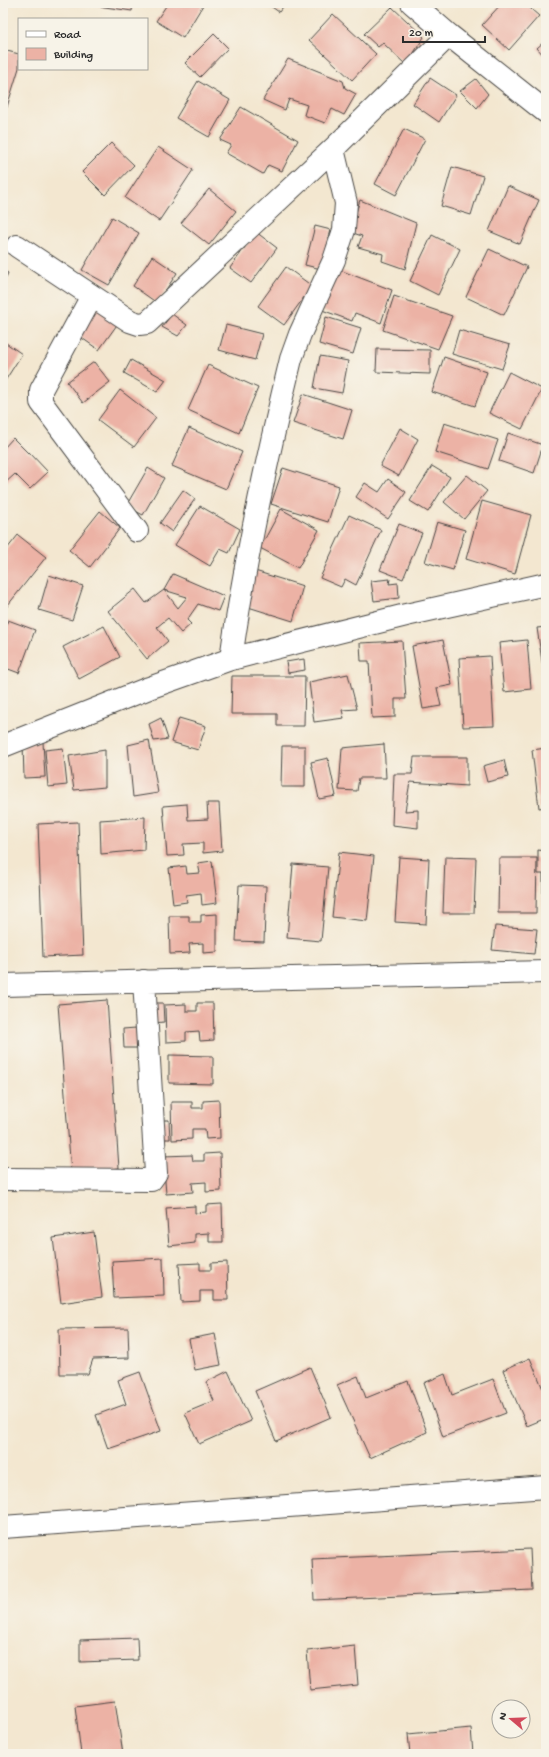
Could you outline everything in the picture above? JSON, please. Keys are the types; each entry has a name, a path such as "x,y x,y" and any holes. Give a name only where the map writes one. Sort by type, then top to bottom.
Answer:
{"street":[{"path":"412,3 449,35 546,112"},
{"path":"17,246 130,321 139,324 147,323 333,149 449,35"},
{"path":"231,659 250,546 291,359 300,334 334,260 344,230 346,203 333,149"},
{"path":"92,296 41,390 41,402 138,531"},
{"path":"3,746 149,688 231,659 406,615 546,584"},
{"path":"3,985 546,972"},
{"path":"3,1179 151,1180 156,1173 144,981"},
{"path":"3,1527 546,1487"}],"building":[{"path":"99,3 133,3 132,11 98,6"},
{"path":"168,3 200,3 203,5 183,38 156,21"},
{"path":"266,3 286,3 279,12"},
{"path":"502,3 524,3 539,16 509,50 482,25"},
{"path":"392,7 424,37 406,65 383,43 378,47 364,34"},
{"path":"333,14 376,54 352,80 309,40"},
{"path":"214,34 228,48 200,77 185,63"},
{"path":"546,40 546,58 537,48"},
{"path":"3,50 18,54 18,70 6,110 3,109"},
{"path":"288,59 343,81 345,88 356,94 344,115 332,109 325,123 304,115 307,105 289,99 285,110 263,100"},
{"path":"430,78 456,95 439,122 413,104"},
{"path":"476,79 488,94 477,108 460,91"},
{"path":"198,81 230,100 209,137 176,118"},
{"path":"241,107 298,140 282,171 268,165 263,174 226,153 231,145 220,140"},
{"path":"404,129 425,139 396,195 375,184"},
{"path":"111,143 134,165 105,195 82,172"},
{"path":"158,147 193,170 159,221 125,198"},
{"path":"452,167 483,176 471,215 441,206"},
{"path":"508,186 539,200 520,244 489,231"},
{"path":"209,189 236,211 209,245 181,223"},
{"path":"360,200 416,223 405,269 382,261 383,254 358,247 362,236 350,232"},
{"path":"112,217 139,233 109,285 82,270"},
{"path":"315,226 331,230 321,269 305,265"},
{"path":"256,232 277,248 251,283 230,268"},
{"path":"432,235 460,249 438,295 410,281"},
{"path":"489,249 527,267 504,315 466,297"},
{"path":"546,254 546,267 541,265"},
{"path":"152,256 177,273 157,303 133,286"},
{"path":"286,267 312,286 284,325 258,306"},
{"path":"337,269 392,290 381,323 355,313 352,321 322,310"},
{"path":"3,270 8,273 3,284"},
{"path":"394,296 452,316 438,349 383,330"},
{"path":"96,306 119,322 99,350 76,334"},
{"path":"172,314 187,325 178,336 162,327"},
{"path":"326,317 361,328 353,354 319,344"},
{"path":"226,325 262,334 255,360 219,350"},
{"path":"459,330 510,345 502,369 452,354"},
{"path":"3,341 22,354 3,384"},
{"path":"377,349 430,350 430,374 376,372"},
{"path":"320,356 348,361 342,393 314,388"},
{"path":"444,357 487,372 475,406 432,392"},
{"path":"131,360 166,380 157,392 124,373"},
{"path":"94,362 110,382 83,403 67,382"},
{"path":"208,365 258,388 239,433 188,410"},
{"path":"509,372 542,389 522,429 489,413"},
{"path":"120,390 156,418 134,447 98,420"},
{"path":"303,394 352,410 343,439 293,423"},
{"path":"444,423 498,440 488,469 435,452"},
{"path":"189,428 242,452 226,489 172,466"},
{"path":"400,428 418,439 399,476 380,466"},
{"path":"508,433 543,445 534,473 499,461"},
{"path":"13,438 48,472 30,489 15,474 3,485 3,449"},
{"path":"432,466 450,477 428,512 410,501"},
{"path":"148,468 164,478 143,515 126,506"},
{"path":"283,468 339,486 328,522 271,504"},
{"path":"467,475 487,491 464,519 444,502"},
{"path":"388,479 406,492 388,519 356,497 365,483 379,492"},
{"path":"183,490 195,499 172,532 160,523"},
{"path":"482,501 531,515 515,574 466,559"},
{"path":"200,506 240,529 229,553 220,549 210,566 175,545"},
{"path":"281,509 319,530 298,568 260,548"},
{"path":"100,511 120,528 90,567 69,550"},
{"path":"349,515 381,530 356,585 345,579 341,587 320,578"},
{"path":"437,522 465,530 453,570 425,562"},
{"path":"399,524 422,533 403,579 380,570"},
{"path":"18,535 46,557 4,610 3,554"},
{"path":"255,571 303,586 293,621 245,606"},
{"path":"173,574 224,596 218,611 198,604 187,620 191,624 181,633 168,618 157,627 168,641 147,659 108,611 135,589 146,603 164,590","holes":["164,590 187,597 178,608"]},
{"path":"49,575 83,586 72,620 39,610"},
{"path":"390,579 389,584 398,583 399,598 374,601 371,581"},
{"path":"8,620 35,630 19,673 3,667 3,634"},
{"path":"104,626 120,657 79,679 63,647"},
{"path":"546,627 546,681 545,681 537,628"},
{"path":"443,640 452,685 437,688 441,706 423,709 412,646"},
{"path":"527,640 531,689 504,692 499,643"},
{"path":"402,641 406,699 395,699 395,717 372,718 369,661 361,661 360,643"},
{"path":"490,656 494,726 463,727 459,658"},
{"path":"304,659 305,670 288,673 286,662"},
{"path":"348,674 357,709 342,710 344,718 314,722 309,682"},
{"path":"232,676 305,676 304,726 277,726 277,714 231,714"},
{"path":"161,718 168,739 154,741 149,724"},
{"path":"179,718 206,726 198,750 171,742"},
{"path":"149,740 158,793 133,797 128,745"},
{"path":"43,742 45,777 24,778 23,743"},
{"path":"384,744 386,778 359,778 357,791 339,790 342,748"},
{"path":"282,746 305,746 305,787 281,787"},
{"path":"63,748 67,785 48,787 45,750"},
{"path":"546,748 546,807 539,808 532,750"},
{"path":"105,750 105,787 74,790 69,756"},
{"path":"414,757 467,757 467,786 410,782 405,811 418,810 418,828 392,825 394,774 412,774"},
{"path":"328,758 336,796 319,799 311,762"},
{"path":"504,760 508,777 487,782 483,766"},
{"path":"207,803 219,803 222,851 203,853 203,843 183,844 184,855 167,856 163,806 187,804 188,820 208,819"},
{"path":"145,817 144,850 101,854 100,820"},
{"path":"78,822 83,955 43,957 38,824"},
{"path":"538,850 546,851 546,924 543,924 543,874 538,874"},
{"path":"339,852 374,856 367,921 332,917"},
{"path":"399,857 429,859 426,924 395,922"},
{"path":"445,857 476,858 474,913 443,913"},
{"path":"499,858 537,858 536,913 498,913"},
{"path":"212,861 217,903 202,905 201,893 186,895 187,902 173,904 169,868 186,866 187,874 200,873 198,863"},
{"path":"293,864 328,867 321,941 287,938"},
{"path":"239,885 266,886 264,942 236,941"},
{"path":"217,914 217,952 203,953 203,943 189,944 190,953 170,954 169,916 189,916 189,922 201,922 201,915"},
{"path":"495,926 537,929 534,954 492,950"},
{"path":"107,1000 119,1168 71,1172 58,1004"},
{"path":"153,1003 163,1003 164,1022 153,1023"},
{"path":"197,1003 213,1003 214,1040 200,1041 199,1031 186,1032 186,1041 166,1042 165,1005 186,1004 186,1011 197,1011"},
{"path":"136,1028 137,1048 124,1048 123,1029"},
{"path":"169,1055 213,1056 213,1084 169,1083"},
{"path":"219,1100 220,1138 206,1139 205,1129 192,1129 192,1139 172,1140 171,1102 192,1102 192,1108 203,1108 203,1101"},
{"path":"158,1120 169,1120 170,1139 160,1139"},
{"path":"220,1153 221,1191 206,1192 206,1182 192,1183 193,1192 166,1194 163,1156 192,1155 193,1161 204,1161 204,1154"},
{"path":"222,1204 223,1242 209,1242 209,1233 195,1234 195,1243 169,1246 166,1208 195,1206 195,1213 206,1212 206,1205"},
{"path":"94,1232 102,1297 61,1303 53,1238"},
{"path":"163,1258 164,1296 114,1298 112,1261"},
{"path":"227,1262 228,1300 214,1300 214,1291 200,1291 200,1301 181,1302 179,1264 200,1263 200,1270 211,1270 211,1263"},
{"path":"128,1328 129,1358 93,1359 88,1374 60,1374 59,1329"},
{"path":"215,1334 221,1365 195,1370 189,1339"},
{"path":"530,1358 543,1389 546,1387 546,1418 527,1426 503,1370"},
{"path":"310,1367 331,1417 276,1441 255,1391"},
{"path":"228,1371 251,1421 199,1444 185,1413 214,1401 206,1382"},
{"path":"140,1372 161,1431 108,1449 96,1415 126,1404 118,1380"},
{"path":"445,1374 452,1395 493,1379 506,1413 443,1437 424,1383"},
{"path":"358,1376 366,1398 408,1381 427,1432 370,1458 337,1385"},
{"path":"530,1549 532,1590 314,1600 312,1559"},
{"path":"137,1638 138,1660 80,1662 80,1640"},
{"path":"355,1646 358,1685 310,1690 307,1651"},
{"path":"115,1701 123,1754 81,1754 75,1706"},
{"path":"471,1728 473,1754 410,1754 408,1734"}]}
